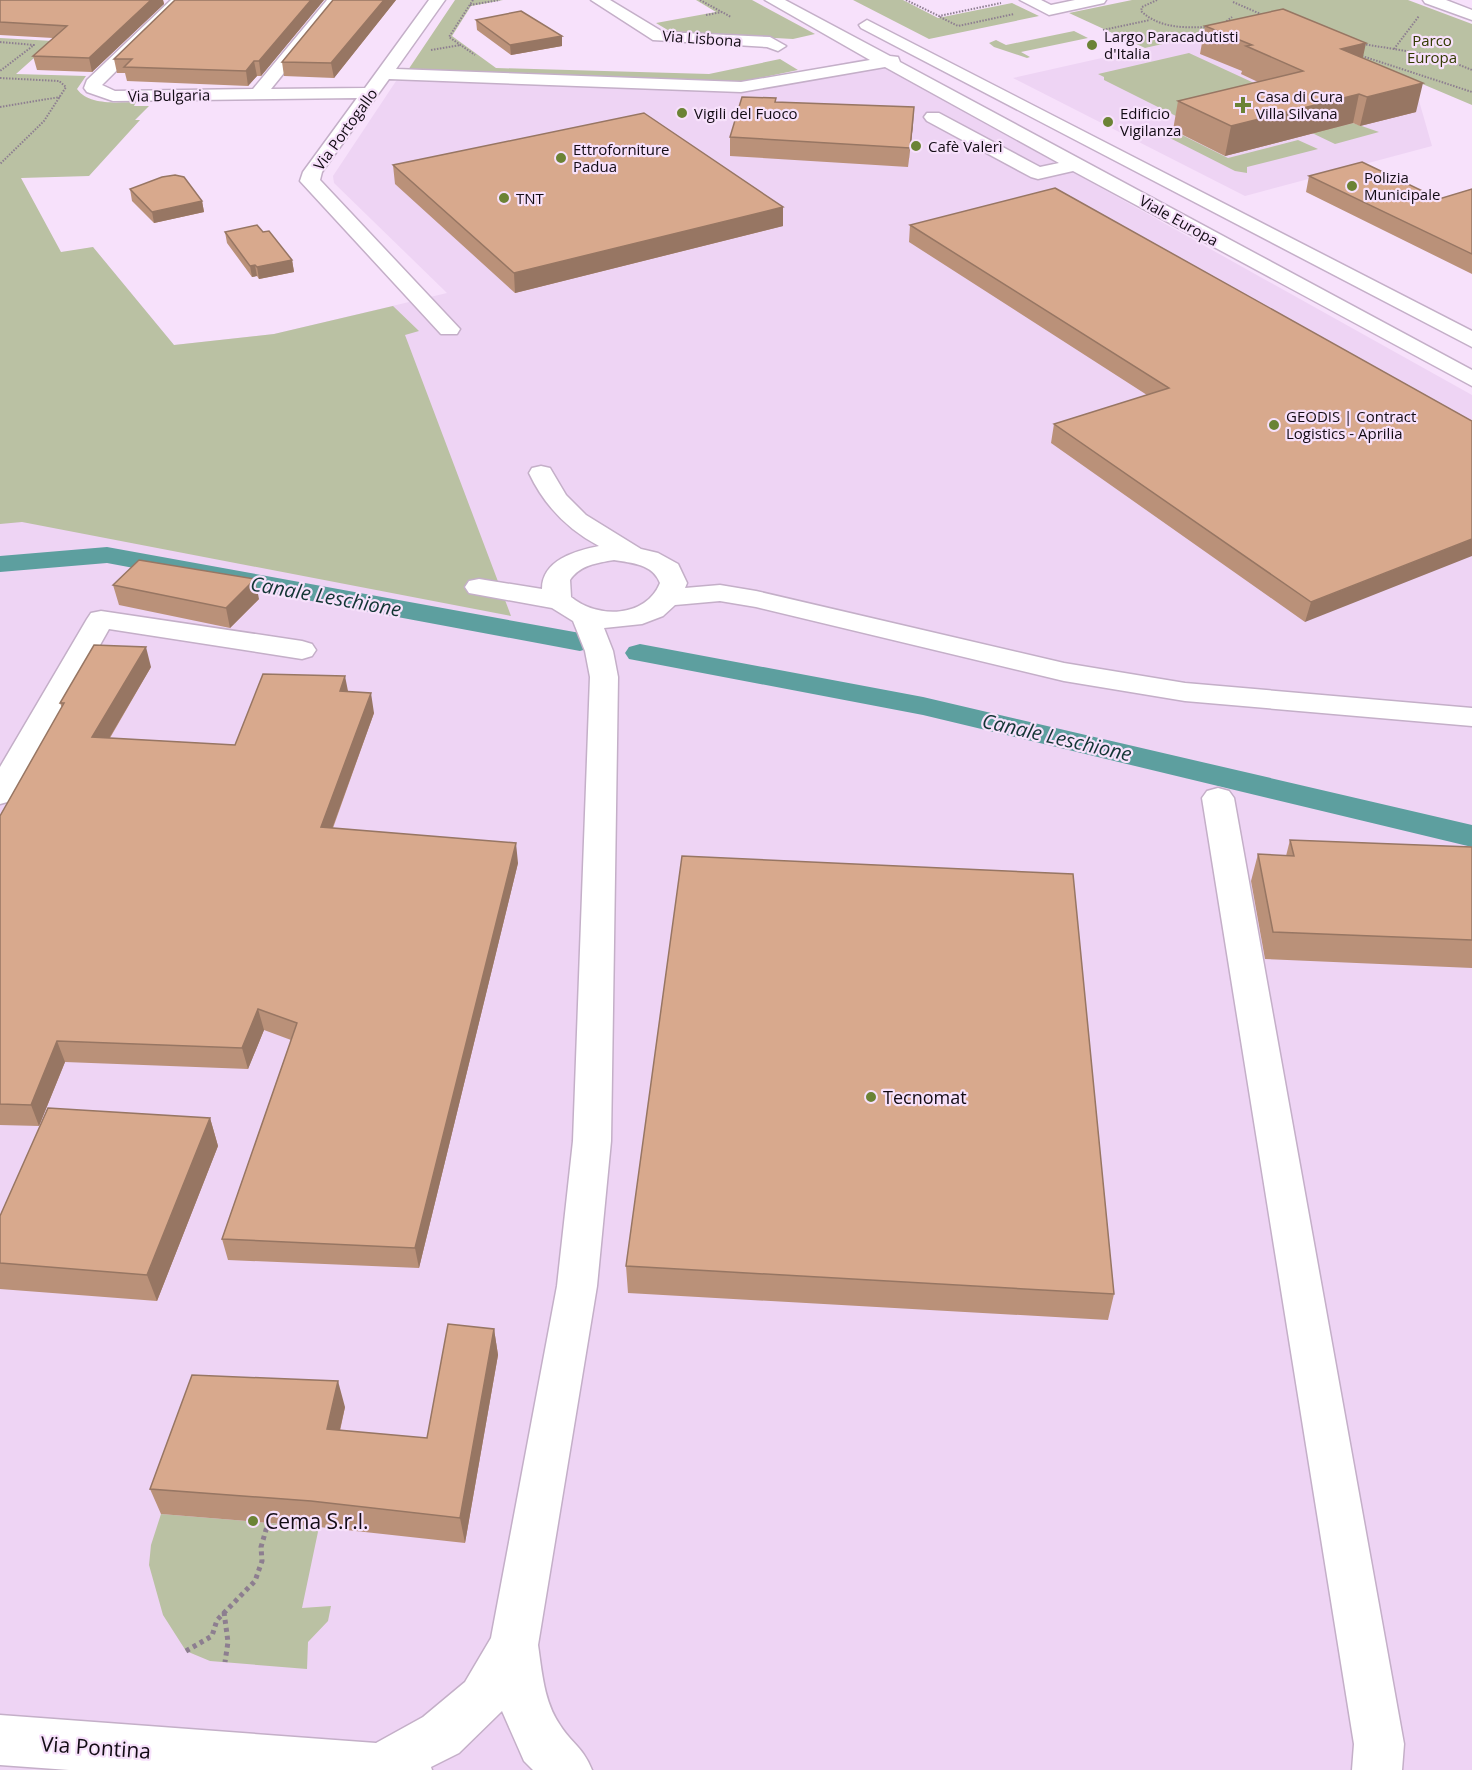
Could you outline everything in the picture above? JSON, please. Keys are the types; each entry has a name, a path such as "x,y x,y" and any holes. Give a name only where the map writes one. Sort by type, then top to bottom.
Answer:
{"street":[{"name":"Via Bulgaria","path":"180,0 93,84 93,88 113,96 371,93"},
{"path":"258,94 335,0"},
{"name":"Via Portogallo","path":"437,0 313,172 310,181 449,329"},
{"name":"Via Lisbona","path":"599,0 659,37 770,42 778,46"},
{"name":"Viale Europa","path":"773,0 1472,379"},
{"path":"1024,6 1049,10 1098,0"},
{"path":"1431,0 1472,15"},
{"name":"Viale Europa","path":"848,15 1472,340"},
{"path":"384,74 741,87 885,61 907,46"},
{"name":"Viale Europa","path":"885,61 936,62"},
{"path":"845,69 861,77"},
{"path":"809,76 825,85"},
{"path":"933,117 1038,173 1077,164"},
{"path":"664,566 672,575 674,586 670,597 660,606 644,614 604,620 569,610 559,582 566,548 563,538 547,520 543,507 545,482 573,519 596,537 664,566 756,599"},
{"path":"491,588 559,582 578,560 595,554 634,553"},
{"path":"670,597 720,593 756,599 1096,678 1185,692 1472,717"},
{"path":"604,677 612,653 644,614"},
{"path":"567,1770 542,1743 523,1702 514,1645 577,1286 592,1141 604,677 599,651 585,616"},
{"path":"0,794 101,619 302,650"},
{"path":"1218,798 1386,1761"},
{"path":"393,1769 441,1735 482,1699 514,1645"},
{"name":"Via Pontina","path":"0,1740 393,1769"}],"path":[{"path":"469,6 500,0"},
{"path":"906,0 958,26 1024,6"},
{"path":"1157,0 1142,6 1141,11 1151,20 1173,26 1196,28 1217,26 1232,17"},
{"path":"1233,2 1265,16"},
{"path":"939,16 1001,3"},
{"path":"1394,49 1420,14"},
{"path":"1104,30 1151,20"},
{"path":"0,42 34,45 9,66 0,70"},
{"path":"1361,44 1437,56 1472,70"},
{"path":"428,50 461,45"},
{"path":"1350,51 1383,65 1472,92"},
{"path":"0,66 9,66"},
{"path":"0,78 59,81 66,87 44,121 0,164"},
{"path":"0,107 60,97"},
{"path":"186,1651 212,1636 217,1620 255,1581 262,1562 261,1547 268,1523"},
{"path":"224,1612 228,1642 225,1662"}],"shaded area":[{"name":"Casa di Cura Villa Silvana","path":"1271,20 1413,80 1432,146 1245,196 1013,78"},
{"path":"868,58 1472,395 1472,1770 0,1770 0,264 93,247 174,345 274,334 447,293 334,183 333,176 402,72 745,83"}],"green space":[{"path":"455,0 503,0 471,6 452,36 496,68 709,74 780,59 798,70 740,82 408,70"},
{"path":"696,0 752,0 815,34 793,39 671,32 656,23 716,12"},
{"path":"853,0 903,0 938,18 1012,3 1039,16 929,39"},
{"name":"Parco Europa","path":"1132,0 1408,0 1472,24 1472,105 1271,20 1145,48 1069,13"},
{"path":"1074,31 1088,38 1021,52 1030,57 1027,58 994,47 989,43 996,40 1006,45"},
{"path":"0,38 53,41 16,74 86,76 77,89 89,98 104,102 136,102 134,106 149,106 135,120 140,120 89,176 21,178 61,252 93,247 174,345 274,334 393,306 419,331 405,335 511,616 22,522 0,524"},
{"path":"1189,53 1278,94 1184,120 1104,80 1104,77 1098,74"},
{"path":"1353,123 1379,132 1335,144 1312,133"},
{"path":"1172,130 1228,158 1298,140 1318,149 1247,167 1247,173 1235,171 1160,133"},
{"path":"161,1514 319,1527 302,1608 331,1606 328,1621 308,1642 307,1669 210,1661 186,1651 163,1615 149,1565 151,1545"}],"building":[{"path":"0,0 151,0 89,58 33,56 67,26 0,22"},
{"path":"175,0 311,0 259,61 254,61 246,71 124,67 132,59 114,59"},
{"path":"333,0 384,0 331,63 282,62"},
{"path":"1283,9 1366,43 1341,49 1423,83 1367,97 1359,94 1231,126 1178,101 1303,71 1246,46 1252,45 1205,26"},
{"path":"521,11 562,36 510,45 476,20"},
{"path":"742,97 776,98 775,102 914,107 910,148 730,137"},
{"path":"644,113 783,207 514,273 393,165"},
{"path":"1362,162 1439,199 1472,189 1472,254 1309,176"},
{"path":"175,175 184,177 202,201 152,212 130,189 162,177"},
{"name":"GEODIS | Contract Logistics - Aprilia","path":"1055,188 1472,421 1472,539 1311,602 1054,424 1169,388 910,225"},
{"path":"257,225 263,232 269,231 292,260 257,267 250,266 225,232"},
{"path":"139,560 255,579 226,608 113,585"},
{"path":"94,645 146,647 92,737 235,745 263,674 345,676 340,691 371,693 321,827 516,843 415,1248 222,1239 297,1023 258,1009 242,1048 57,1041 31,1105 0,1104 0,816 64,703 60,703"},
{"path":"1290,840 1472,847 1472,940 1273,932 1258,854 1294,856"},
{"name":"Tecnomat","path":"682,856 1073,874 1114,1294 626,1266"},
{"path":"48,1108 210,1118 147,1275 0,1263 0,1216"},
{"path":"448,1324 494,1329 460,1518 311,1501 150,1489 192,1375 338,1381 327,1429 427,1438"}],"waterway":[{"name":"Canale Leschione","path":"0,564 107,555 580,642"},
{"name":"Canale Leschione","path":"640,653 923,706 1472,836"}],"place":[{"name":"Largo Paracadutisti d'Italia","path":"1092,45"},
{"name":"Casa di Cura Villa Silvana","path":"1243,105"},
{"name":"Vigili del Fuoco","path":"682,113"},
{"name":"Edificio Vigilanza","path":"1108,122"},
{"name":"Cafè Valerì","path":"916,146"},
{"name":"Ettroforniture Padua","path":"561,158"},
{"name":"Polizia Municipale","path":"1352,186"},
{"name":"TNT","path":"504,198"},
{"name":"GEODIS | Contract Logistics - Aprilia","path":"1274,425"},
{"name":"Tecnomat","path":"871,1097"},
{"name":"Cema S.r.l.","path":"253,1521"}]}
